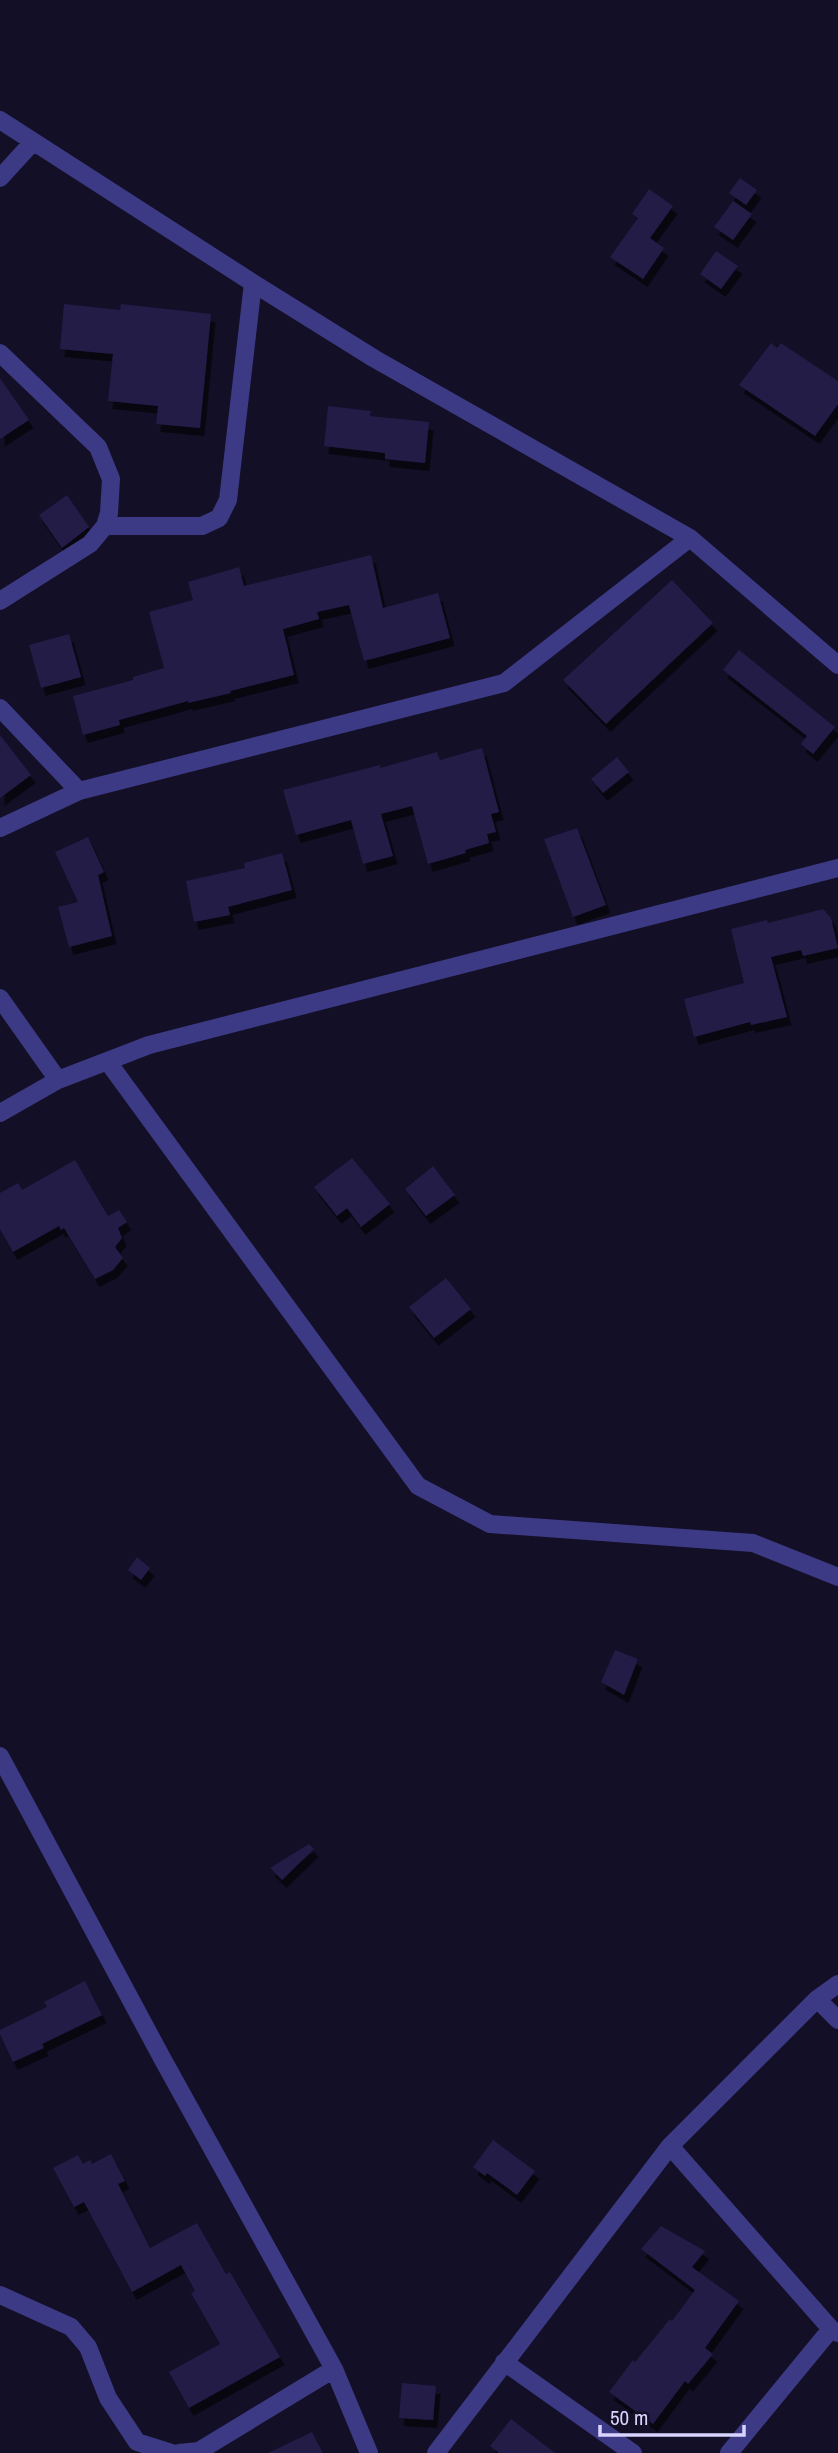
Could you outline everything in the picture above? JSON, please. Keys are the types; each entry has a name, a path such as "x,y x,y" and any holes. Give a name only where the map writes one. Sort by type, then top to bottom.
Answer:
{"street":[{"path":"0,120 32,143 374,359 690,538 838,665"},
{"path":"0,178 32,143"},
{"path":"105,526 202,527 219,518 228,500 253,283"},
{"path":"0,353 97,447 111,478 110,513 105,526 90,544 0,601"},
{"path":"0,828 79,791 504,683 690,538"},
{"path":"0,708 79,791"},
{"path":"0,1113 58,1080 149,1045 838,868"},
{"path":"0,998 58,1080"},
{"path":"108,1062 418,1486 490,1524 753,1543 838,1577"},
{"path":"0,1756 334,2369 369,2453"},
{"path":"436,2453 670,2146 817,1999 838,1984"},
{"path":"817,1999 838,2020"},
{"path":"670,2146 834,2331 729,2453"},
{"path":"0,2295 71,2328 88,2347 108,2398 137,2442 172,2453"},
{"path":"504,2362 633,2453"},
{"path":"179,2453 200,2452 334,2369"}],"building":[{"path":"740,178 757,190 746,205 729,193"},
{"path":"649,189 673,206 650,238 664,248 643,279 610,257 638,218 632,214"},
{"path":"733,201 752,214 733,240 714,227"},
{"path":"716,251 738,266 721,289 700,274"},
{"path":"64,304 120,310 121,304 211,314 200,428 156,424 158,406 108,401 113,354 60,349"},
{"path":"771,343 777,348 781,343 838,381 838,404 815,436 739,385"},
{"path":"0,378 29,420 0,439"},
{"path":"328,406 371,411 370,416 429,422 425,463 385,459 385,453 324,446"},
{"path":"67,495 89,527 62,548 39,515"},
{"path":"371,555 383,608 438,593 450,638 364,661 349,605 317,612 319,619 283,629 294,675 119,720 120,725 83,735 73,696 133,680 133,677 164,668 149,612 193,600 188,582 239,567 244,586"},
{"path":"672,580 713,623 606,724 563,680"},
{"path":"69,634 81,677 41,688 29,645"},
{"path":"739,650 835,727 813,754 801,744 807,736 723,670"},
{"path":"0,735 31,775 0,798"},
{"path":"482,748 499,812 491,814 496,832 487,834 489,843 428,864 412,806 381,814 393,856 363,864 351,820 296,835 283,790 437,752 440,760"},
{"path":"617,757 629,772 603,793 591,779"},
{"path":"577,828 606,905 573,917 544,839"},
{"path":"88,837 104,872 98,875 112,936 69,947 58,907 78,902 55,852"},
{"path":"282,853 292,890 228,907 230,915 194,922 186,881 245,868 244,863"},
{"path":"823,909 831,918 838,948 803,956 801,950 771,957 787,1017 751,1025 750,1022 694,1037 684,999 744,983 731,929"},
{"path":"352,1158 390,1204 361,1227 347,1208 337,1216 314,1187"},
{"path":"75,1160 108,1216 119,1210 127,1222 118,1228 122,1238 115,1247 123,1258 113,1270 95,1279 64,1228 61,1230 59,1226 13,1252 0,1229 0,1193 18,1183 22,1190"},
{"path":"433,1166 455,1195 426,1216 405,1189"},
{"path":"446,1278 471,1309 434,1338 409,1307"},
{"path":"137,1557 150,1568 141,1580 128,1570"},
{"path":"615,1650 638,1659 624,1695 601,1682"},
{"path":"309,1844 314,1849 282,1880 270,1868"},
{"path":"85,1981 102,2015 42,2044 44,2048 13,2062 0,2030 47,2007 44,2002"},
{"path":"493,2140 535,2171 517,2195 487,2173 485,2176 473,2167"},
{"path":"111,2154 125,2181 118,2184 150,2248 197,2223 226,2274 230,2272 280,2357 189,2408 169,2372 220,2344 191,2293 195,2291 181,2265 132,2292 84,2202 74,2207 53,2168 78,2155 83,2164 90,2160 92,2164"},
{"path":"661,2226 705,2251 692,2267 739,2301 705,2348 713,2354 688,2384 685,2381 653,2424 609,2392 633,2360 635,2362 670,2319 672,2321 695,2290 641,2249"},
{"path":"402,2383 436,2386 433,2420 399,2418"},
{"path":"511,2419 555,2453 499,2453 490,2446"},
{"path":"312,2432 323,2453 268,2453"}]}
